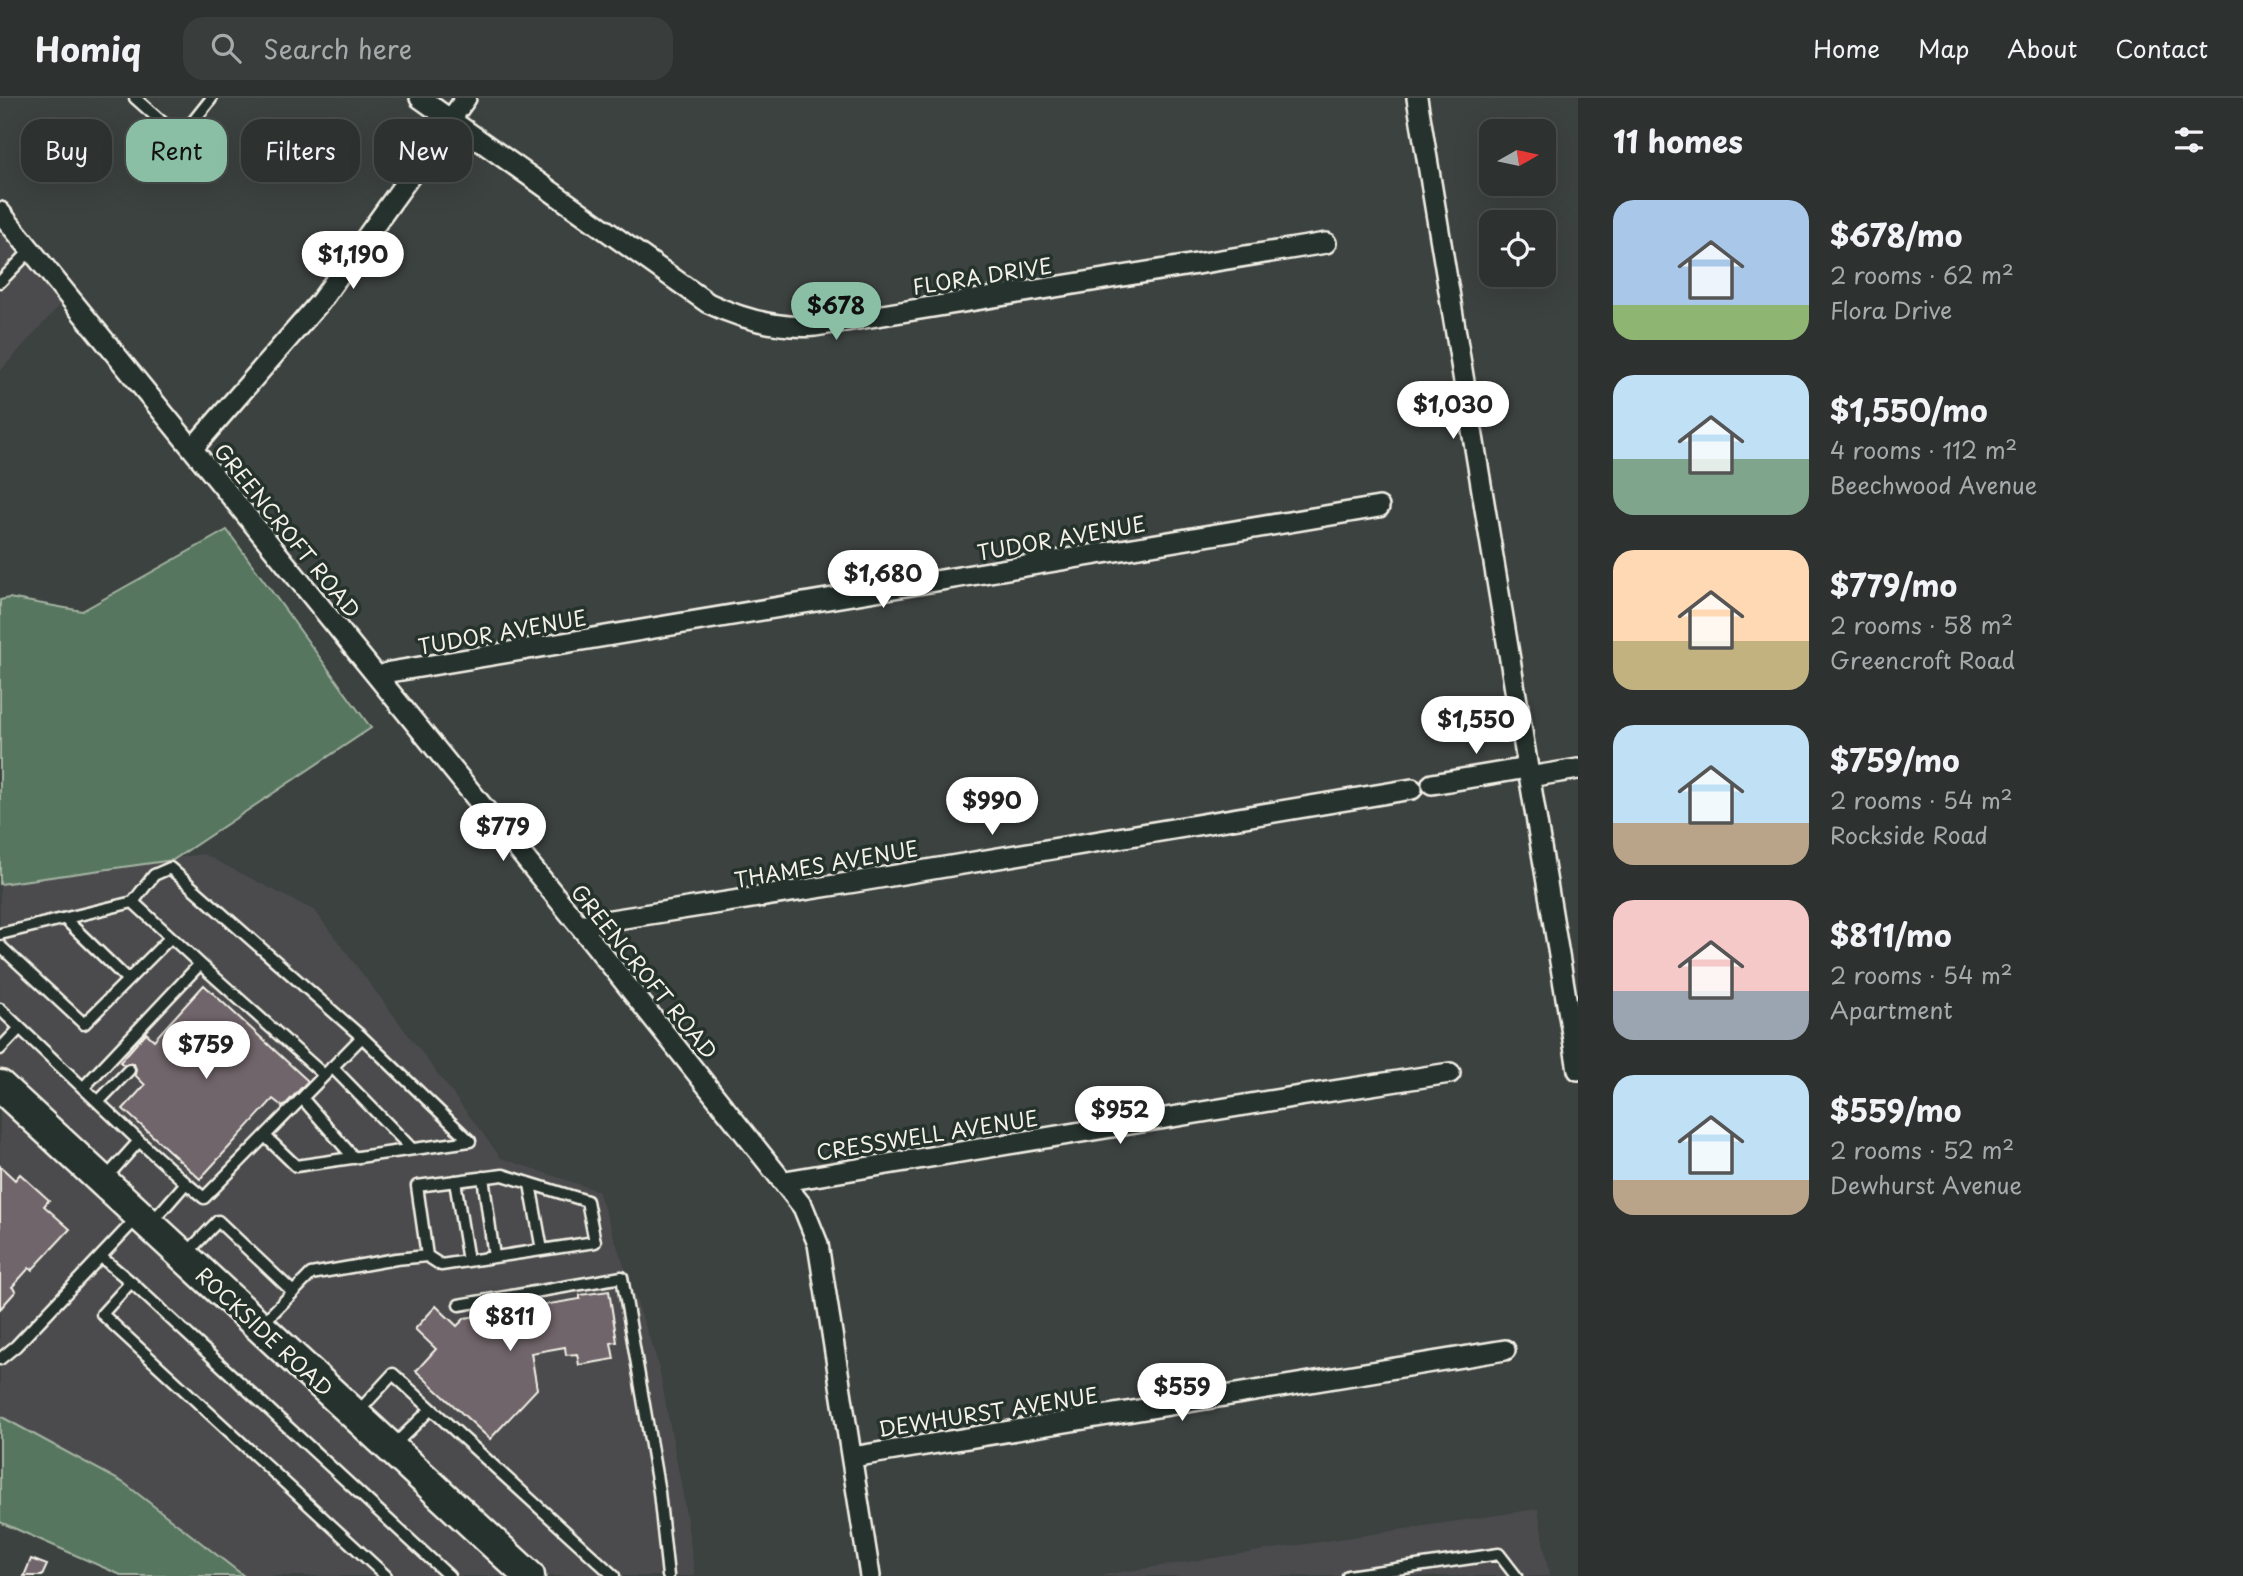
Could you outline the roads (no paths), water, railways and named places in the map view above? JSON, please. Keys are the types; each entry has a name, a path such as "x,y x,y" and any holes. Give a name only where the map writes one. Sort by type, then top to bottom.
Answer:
{"main road":[{"name":"ROCKSIDE ROAD","path":"0,1087 529,1576"}],"street":[{"name":"FLORA DRIVE","path":"420,98 449,119"},
{"path":"451,119 466,98"},
{"path":"1418,98 1528,773 1571,978 1578,1070"},
{"name":"FLORA DRIVE","path":"472,136 708,303 734,315 776,325 815,326 1326,243"},
{"path":"193,449 320,302 406,182"},
{"name":"GREENCROFT ROAD","path":"0,212 579,925 803,1207 818,1244 870,1576"},
{"name":"TUDOR AVENUE","path":"378,677 390,672 1379,506"},
{"path":"1432,784 1578,769"},
{"name":"THAMES AVENUE","path":"579,925 1412,789"},
{"name":"CRESSWELL AVENUE","path":"785,1181 1450,1073"},
{"name":"DEWHURST AVENUE","path":"852,1457 1505,1350"}],"lane":[{"path":"135,98 180,138 211,99"},
{"path":"0,282 30,251"},
{"path":"0,934 133,902 154,875 170,868 362,1037 470,1141 296,1166 265,1136"},
{"path":"133,902 324,1076"},
{"path":"65,919 128,980"},
{"path":"0,946 84,1024 171,937"},
{"path":"83,1088 200,964"},
{"path":"0,1009 139,1141 204,1198 362,1037"},
{"path":"0,1049 20,1028"},
{"path":"332,1067 412,1149"},
{"path":"98,1102 129,1070"},
{"path":"302,1098 354,1158"},
{"path":"102,1182 139,1141"},
{"path":"260,1326 311,1274 427,1255 441,1265 595,1242 587,1201 503,1175 417,1186 427,1255"},
{"path":"483,1177 494,1257"},
{"path":"455,1181 468,1261"},
{"path":"0,1359 16,1346 100,1257 186,1183"},
{"path":"530,1184 542,1250"},
{"path":"183,1256 218,1221 292,1291"},
{"path":"100,1257 131,1282 449,1576"},
{"path":"459,1305 622,1277 659,1492 668,1576"},
{"path":"131,1282 102,1314 386,1576"},
{"path":"355,1414 393,1374 614,1576"},
{"path":"392,1448 430,1410"},
{"path":"1348,1576 1499,1554 1516,1576"}]}
